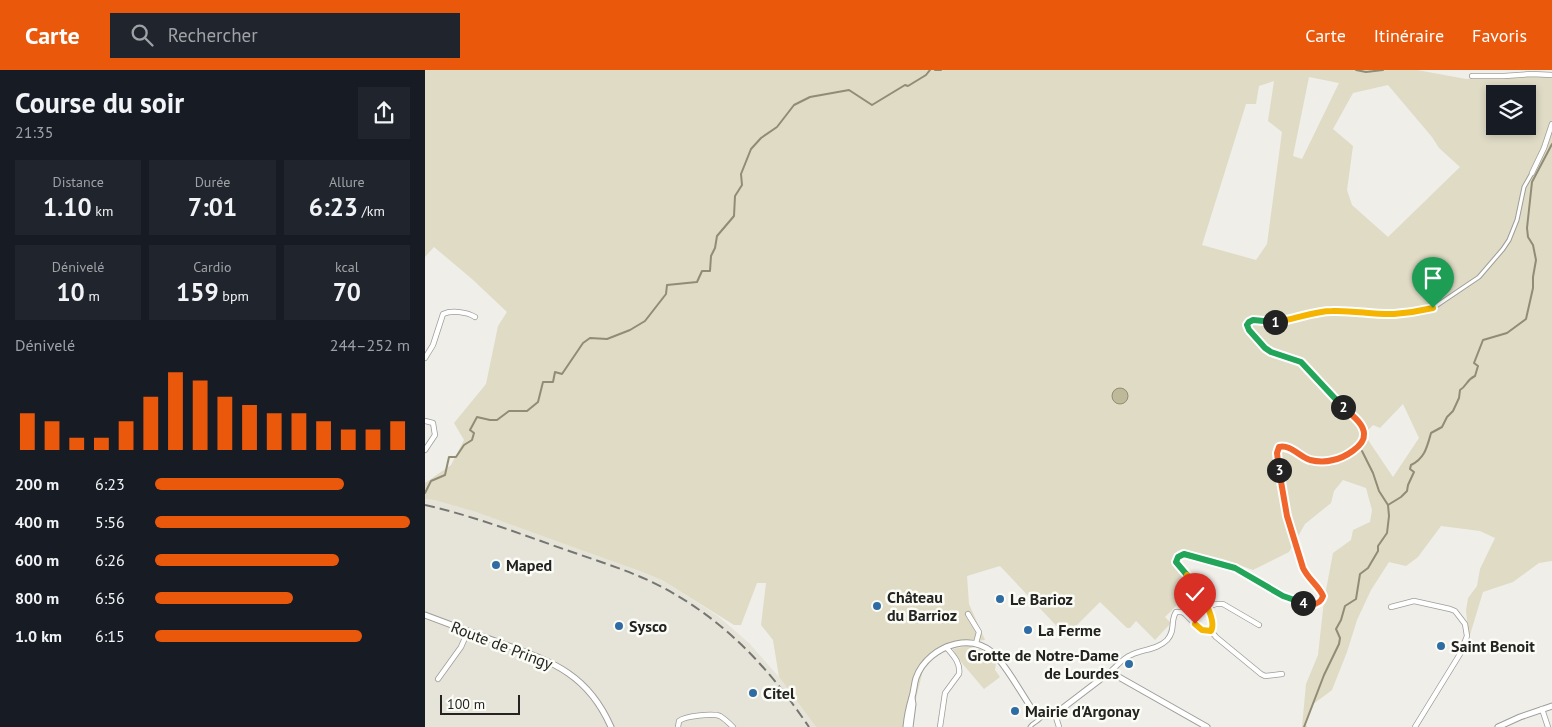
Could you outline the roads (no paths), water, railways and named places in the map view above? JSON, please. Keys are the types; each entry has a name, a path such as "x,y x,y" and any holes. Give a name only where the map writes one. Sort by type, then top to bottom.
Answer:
{"street":[{"path":"1502,70 1504,76"},
{"path":"1472,76 1552,75"},
{"path":"1211,631 1213,622 1207,607 1195,584 1177,564 1177,559 1180,555 1187,554 1235,568 1290,599 1311,604 1320,601 1323,596 1303,568 1290,528 1282,491 1277,453 1279,447 1282,446 1310,460 1335,460 1362,443 1364,437 1364,430 1361,425 1301,362 1271,352 1265,348 1249,330 1247,325 1249,322 1253,320 1284,321 1330,311 1352,310 1393,314 1422,311 1433,308 1479,278 1509,240 1517,220 1524,187 1544,148 1552,124"},
{"path":"425,358 433,345 443,314 446,312 462,312 475,317"},
{"path":"425,421 433,423 435,435 425,450"},
{"path":"1391,607 1414,601 1450,609 1459,614 1467,630 1467,636 1460,654 1415,727"},
{"path":"1207,607 1223,604 1259,625"},
{"path":"905,727 909,703 916,678 922,666 929,658 946,647 964,642 976,643 988,649 997,657 1032,709 1040,715 1049,717 1131,654 1157,647 1165,642 1173,630 1173,618 1176,612 1179,611 1185,614 1202,630 1211,631 1261,674 1265,676 1282,674"},
{"path":"968,614 979,632 976,643"},
{"name":"Route de Pringy","path":"425,615 533,655 561,668 583,684 591,693 611,727"},
{"path":"438,679 461,647 468,631"},
{"path":"940,727 945,693 960,670 958,662 946,647"},
{"path":"1110,672 1207,727"},
{"path":"910,727 912,697"},
{"path":"1498,727 1552,706"},
{"path":"1542,709 1548,727"},
{"path":"1055,714 1059,727"},
{"path":"679,727 679,721 684,717 714,715 722,718 733,727"},
{"path":"1030,727 1037,722 1040,715"}],"waterway":[{"path":"425,493 431,481 445,475 449,457 456,457 464,445 472,440 474,433 470,430 477,417 497,420 509,411 527,411 538,402 543,382 553,382 555,372 562,374 583,343 590,338 607,339 630,330 645,321 666,294 667,285 697,282 702,271 710,271 711,256 715,248 717,236 734,216 735,196 742,185 741,174 751,149 761,138 777,127 794,105 810,97 849,90 872,105 905,85 908,86 926,75 930,70"},
{"path":"935,70 941,70"},
{"path":"1356,70 1366,72 1383,70"},
{"path":"1304,727 1324,675 1339,644 1340,638 1336,629 1345,606 1356,599 1360,574 1368,568 1378,551 1378,546 1387,533 1388,505 1407,491 1414,472 1410,469 1411,465 1422,455 1427,447 1431,433 1442,427 1447,417 1453,411 1459,398 1460,390 1475,376 1478,366 1474,363 1483,340 1507,333 1526,319 1533,288 1536,260 1527,228 1532,182 1552,144"},
{"path":"1362,451 1373,473 1379,491 1388,505"}],"railway":[{"path":"425,505 489,523 615,567 652,582 677,595 720,626 740,644 776,683 809,727"}],"place":[{"name":"Maped","path":"496,565"},
{"name":"Le Barioz","path":"1000,599"},
{"name":"Château du Barrioz","path":"877,606"},
{"name":"Sysco","path":"619,626"},
{"name":"La Ferme","path":"1028,630"},
{"name":"Saint Benoit","path":"1441,646"},
{"name":"Grotte de Notre-Dame de Lourdes","path":"1129,664"},
{"name":"Citel","path":"753,693"},
{"name":"Mairie d'Argonay","path":"1015,711"}]}
